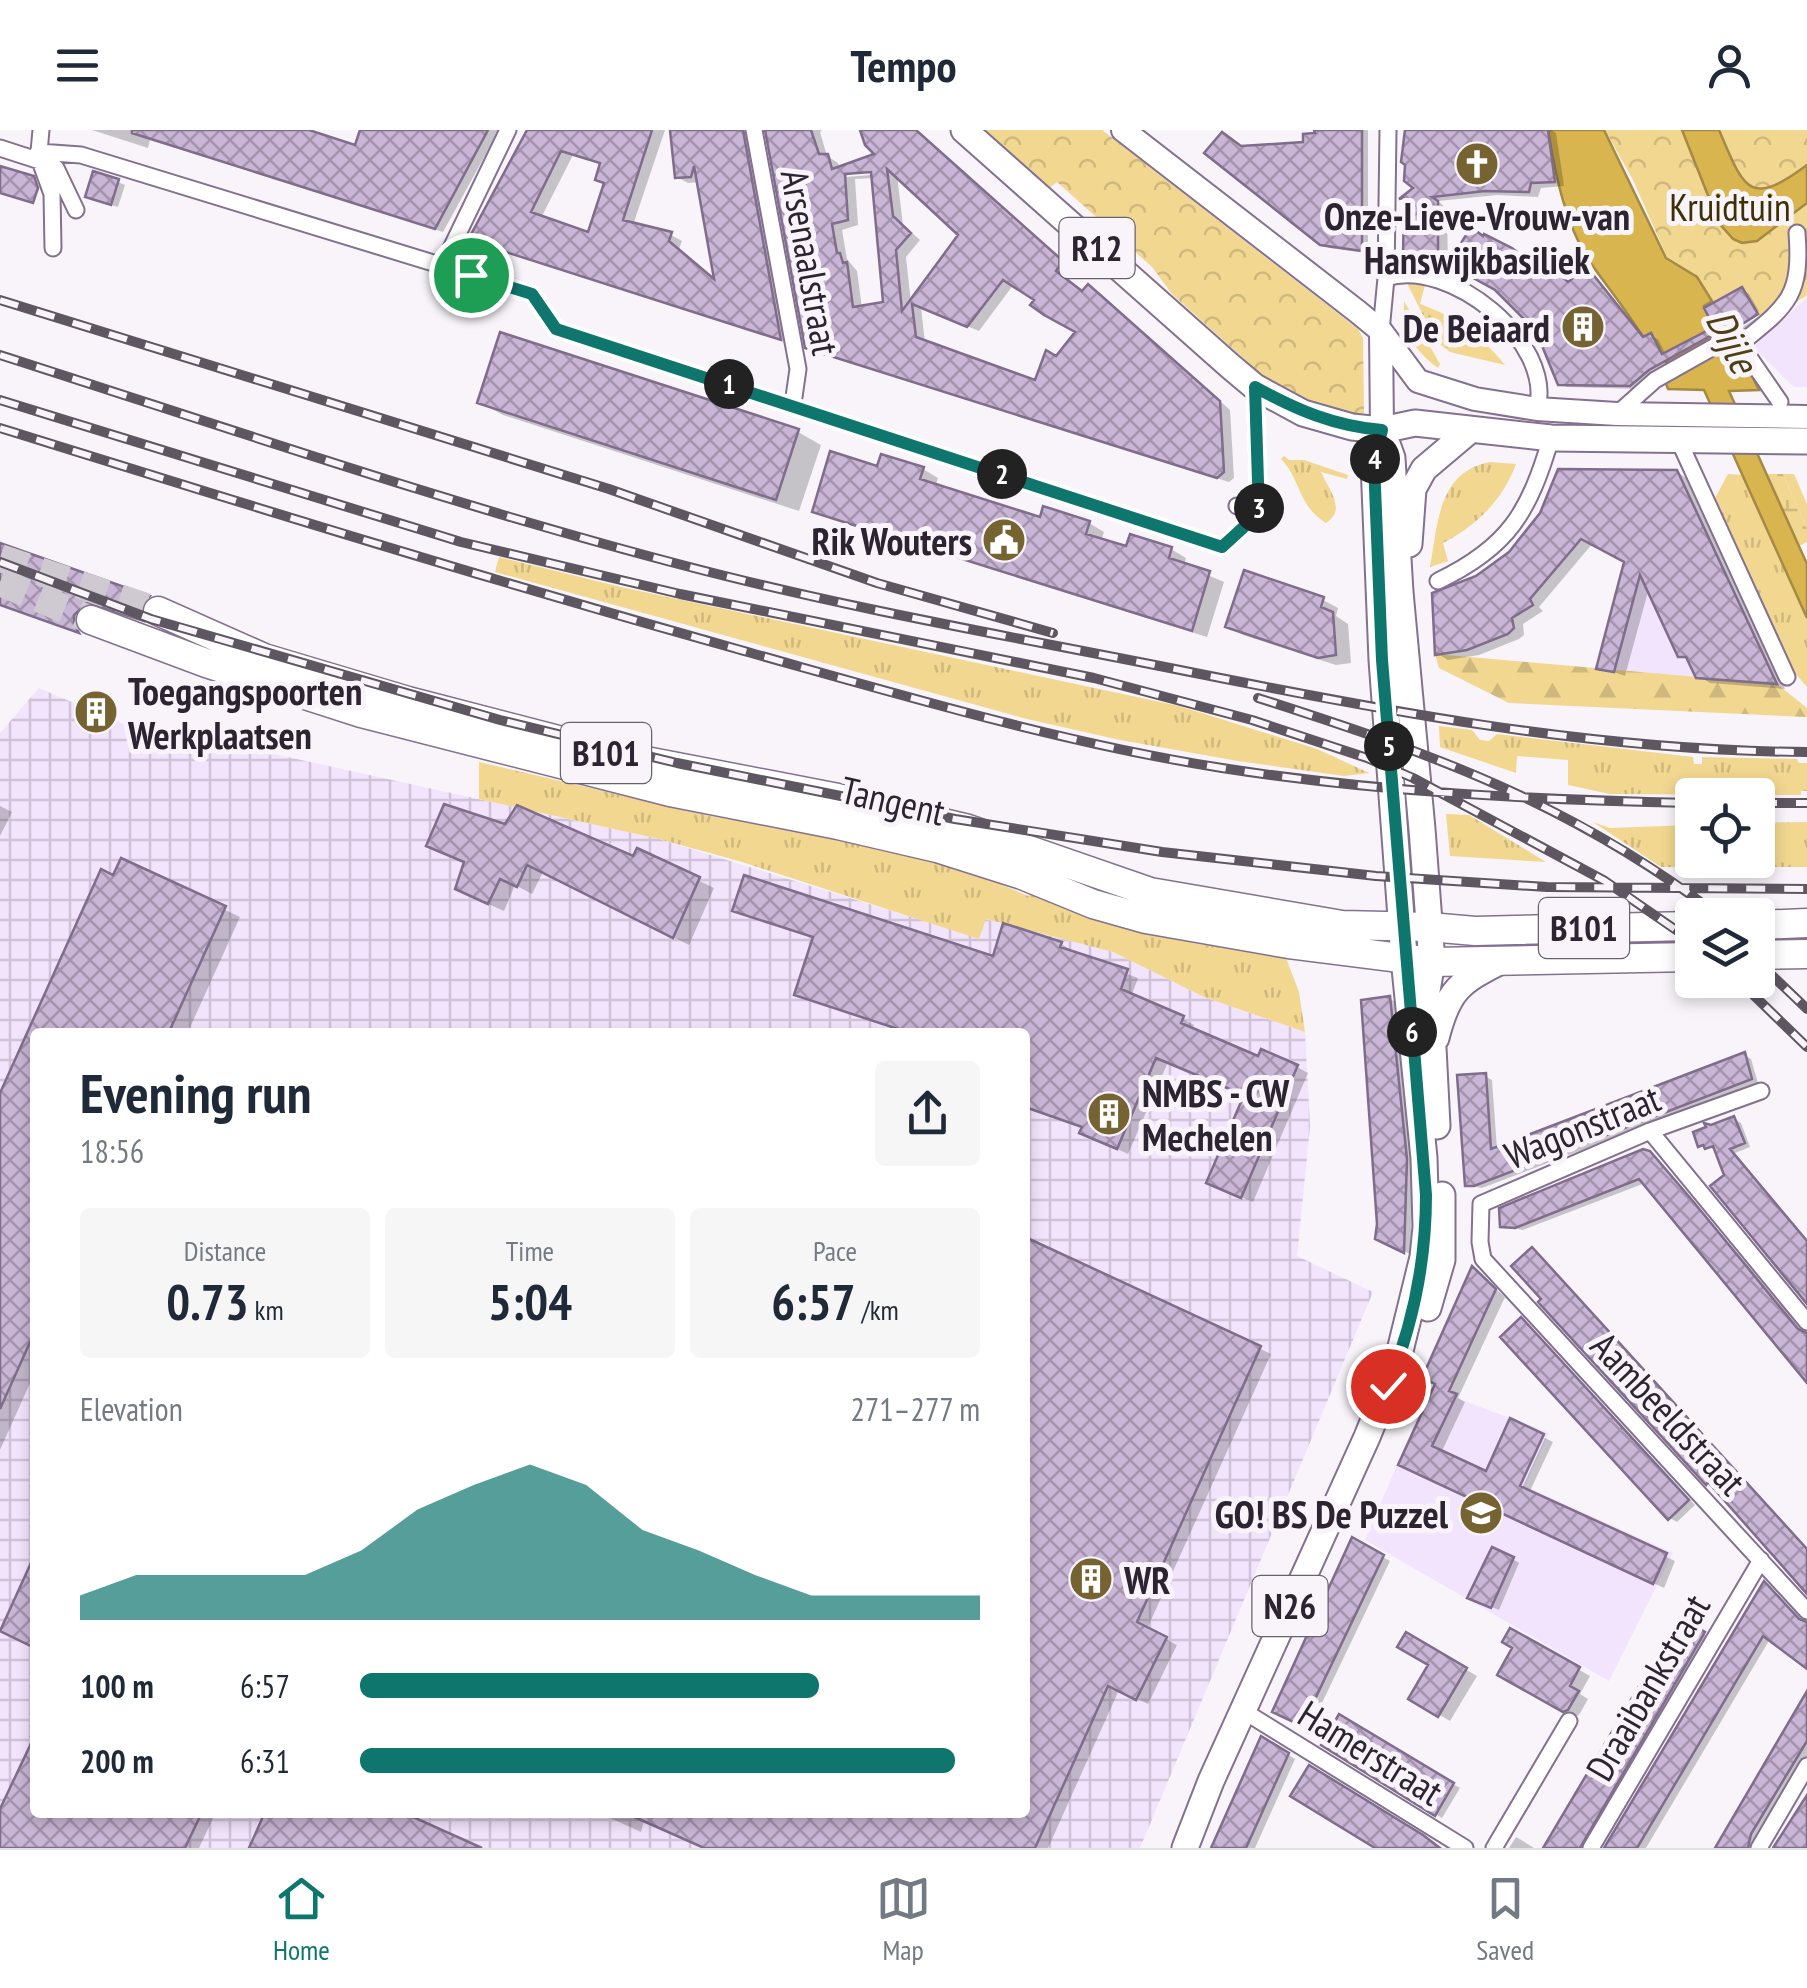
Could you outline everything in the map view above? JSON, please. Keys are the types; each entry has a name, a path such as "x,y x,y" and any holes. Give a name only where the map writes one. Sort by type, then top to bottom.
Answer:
{"highway":[{"name":"Tangent","path":"158,611 264,658 408,701 620,756 838,798 964,828 1150,892 1309,921 1475,931 1675,926"},
{"name":"Tangent","path":"91,620 206,663 361,713 670,792 838,824 937,848 1132,915 1289,944 1418,960 1675,958"},
{"path":"1775,924 1807,924"},
{"path":"1775,955 1807,954"}],"main road":[{"name":"R12","path":"964,130 1255,387 1302,413 1344,426 1382,430 1416,423 1551,438 1800,441"},
{"name":"N26","path":"1184,1848 1398,1363 1416,1295 1426,1227 1400,583 1392,458 1382,430"},
{"name":"N26","path":"1382,430 1374,463 1376,537 1416,926"},
{"path":"1400,583 1413,530 1413,489 1424,469 1468,431"},
{"name":"N26","path":"1398,1363 1416,1342 1442,1260 1444,1228 1433,1048 1418,960"},
{"path":"1433,1048 1445,1002 1473,975 1504,960"},
{"name":"N26","path":"1168,1848 1200,1790 1211,1780"}],"street":[{"path":"39,152 41,130"},
{"path":"442,266 508,130"},
{"name":"Arsenaalstraat","path":"754,130 798,370 793,404"},
{"path":"1123,130 1382,322 1418,381 1475,398 1537,409 1673,415 1771,409 1807,417"},
{"path":"1382,322 1388,130"},
{"path":"0,145 80,155 532,294 556,329 1222,547 1259,513 1255,387"},
{"path":"0,145 40,161 52,194 53,248"},
{"path":"39,152 56,168 76,210"},
{"path":"1740,344 1775,317 1790,298 1800,272 1796,234"},
{"path":"1386,278 1395,275 1438,279 1469,293 1496,313 1526,351 1536,378 1540,400 1537,409"},
{"name":"N26","path":"1382,322 1382,430"},
{"path":"1617,414 1654,380 1726,340 1740,344 1771,409"},
{"path":"1438,581 1491,552 1514,524 1541,474 1551,438"},
{"path":"1682,441 1787,677"},
{"path":"1237,506 1259,513"},
{"name":"Wagonstraat","path":"1483,1259 1481,1204 1650,1131 1761,1091"},
{"path":"1650,1131 1807,1322"},
{"name":"Aambeeldstraat","path":"1483,1259 1807,1611"},
{"name":"Draaibankstraat","path":"1591,1848 1760,1560"},
{"name":"Hamerstraat","path":"1242,1710 1465,1848"},
{"path":"1494,1848 1569,1721"},
{"path":"1758,1848 1807,1766"}],"shaded area":[{"path":"1548,130 1604,130 1666,258 1697,277 1712,301 1704,306 1714,328 1724,323 1729,331 1720,336 1725,348 1747,366 1759,390 1729,391 1807,564 1807,618 1704,390 1668,389 1665,381 1673,375 1651,333 1643,337 1583,250 1563,200"},
{"path":"1682,130 1719,130 1742,178 1760,189 1787,179 1807,165 1807,203 1757,241 1742,243 1733,239 1719,223"},
{"path":"1807,298 1807,387 1794,387 1752,346"},
{"path":"1688,493 1777,684 1614,672 1657,509"},
{"path":"39,688 182,749 210,747 265,752 659,839 979,938 985,919 1113,952 1204,997 1305,1032 1310,1126 1297,1256 1373,1292 1140,1848 0,1848 0,733"},
{"name":"GO! BS De Puzzel","path":"1430,1388 1549,1433 1525,1486 1673,1553 1609,1681 1365,1540"}],"green space":[{"path":"981,130 1102,130 1358,329 1363,338 1364,413 1356,418 1305,401 1262,375 1172,294 1152,267 1057,182 1048,189"},
{"name":"Kruidtuin","path":"1605,130 1807,130 1807,295 1759,316 1742,287 1713,303 1697,276 1667,257 1633,180"},
{"path":"1407,283 1425,285 1420,304 1467,328 1505,365 1450,352 1436,341"},
{"path":"1404,301 1440,364 1438,368 1411,339"},
{"path":"1284,456 1348,475 1347,479 1321,472 1336,506 1326,523 1304,500 1281,459"},
{"path":"1490,462 1516,464 1487,511 1443,543 1448,561 1430,567 1439,517 1450,488 1460,476"},
{"path":"1728,474 1742,475 1807,618 1807,687 1795,673 1715,498"},
{"path":"1766,474 1783,474 1807,529 1807,542 1799,546"},
{"path":"1783,474 1794,474 1807,504 1807,529"},
{"path":"499,557 621,587 1179,706 1317,749 1369,773 1344,776 1238,761 1027,719 495,572"},
{"path":"1435,654 1777,684 1807,708 1807,717 1509,703 1439,668"},
{"path":"1439,726 1472,730 1480,740 1489,741 1497,734 1693,757 1694,764 1702,764 1702,757 1797,759 1807,763 1807,791 1801,791 1801,795 1775,795 1775,778 1675,778 1675,794 1610,794 1568,785 1568,760 1517,756 1516,773 1440,747"},
{"path":"479,762 710,816 883,845 881,851 938,861 1028,896 1032,891 1029,869 1188,891 1188,936 1193,943 1286,958 1299,992 1305,1032 1204,997 1113,952 986,919 979,939 742,862 659,839 479,799"},
{"path":"1446,814 1469,815 1546,862 1450,856"},
{"path":"1593,822 1610,828 1675,826 1675,867 1661,867"},
{"path":"1807,822 1807,867 1775,867 1775,823"}],"building":[{"path":"132,130 309,130 355,145 360,130 488,130 435,229"},
{"path":"527,130 652,130 623,220 672,232 669,241 714,279 694,166 691,177 675,178 670,130 743,130 781,340 468,240","holes":["561,151 600,163 595,180 604,183 588,232 531,212"]},
{"path":"765,130 811,130 819,154 828,154 832,169 874,154 865,145 860,130 916,130 1063,261 1056,271 1082,291 1088,284 1220,401 1224,472 1217,478 805,348","holes":["887,169 958,235 902,311 896,250 911,233 893,216","871,172 883,302 853,307 847,262 843,263 837,253 832,224 848,220 845,174","1003,280 1034,300 1030,305 1075,332 1056,356 1046,350 1035,380 916,337 912,304 967,327"]},
{"path":"1314,130 1362,130 1362,251 1320,245 1204,153 1222,132 1241,146 1303,142 1303,134 1315,133"},
{"name":"Onze-Lieve-Vrouw-van Hanswijkbasiliek","path":"1405,130 1548,130 1555,182 1531,183 1529,192 1485,191 1432,197 1438,201 1438,263 1403,257 1404,198 1399,199 1413,188 1404,181 1405,165 1401,162"},
{"path":"0,166 34,176 38,188 33,203 0,193"},
{"path":"93,171 119,179 111,205 85,197"},
{"path":"1471,227 1512,248 1539,269 1546,263 1568,282 1587,267 1643,337 1651,333 1662,354 1714,327 1704,308 1742,287 1758,314 1733,330 1725,322 1719,326 1721,330 1649,370 1630,386 1558,385 1538,336 1523,318 1495,290 1448,264"},
{"path":"500,332 799,429 776,500 477,403"},
{"name":"Rik Wouters","path":"830,451 877,466 881,454 924,467 920,479 1040,517 1043,506 1090,521 1086,534 1126,546 1130,534 1172,547 1169,558 1210,571 1192,631 812,512"},
{"path":"1558,469 1677,470 1777,684 1696,678 1686,657 1678,657 1640,575 1614,672 1596,669 1624,562 1581,539 1530,599 1533,605 1512,618 1514,628 1508,634 1467,650 1435,655 1432,593 1476,576 1509,552 1540,513"},
{"path":"0,543 150,596 142,605 144,621 87,603 74,615 79,633 0,605"},
{"path":"1244,570 1324,597 1321,607 1333,612 1336,655 1318,658 1225,627"},
{"path":"444,804 505,824 517,805 633,856 637,848 700,877 673,938 527,865 517,887 500,879 488,904 455,889 464,862 426,846"},
{"path":"121,858 226,906 171,1028 30,1028 30,1342 0,1409 0,1093 101,869 113,875"},
{"path":"744,875 993,956 1003,923 1128,969 1121,989 1184,1016 1181,1023 1258,1056 1261,1049 1298,1065 1241,1198 1206,1183 1244,1095 1156,1058 1117,1149 1079,1133 1082,1127 1030,1109 1030,1028 895,1028 794,995 813,937 732,911"},
{"path":"1390,996 1407,1159 1404,1253 1375,1239 1361,1000"},
{"path":"1745,1052 1752,1079 1474,1186 1465,1186 1457,1075 1486,1073 1491,1149"},
{"path":"1734,1116 1745,1143 1730,1149 1807,1241 1807,1304 1710,1186 1724,1175 1713,1146 1698,1147 1693,1132 1706,1127 1704,1123 1711,1125"},
{"path":"1643,1149 1650,1151 1798,1329 1807,1333 1807,1383 1639,1179 1515,1228 1500,1227 1499,1208"},
{"name":"WR","path":"1030,1239 1261,1346 1137,1622 1167,1637 1136,1700 1108,1686 1035,1848 704,1848 636,1818 1030,1818"},
{"path":"1532,1247 1807,1549 1807,1594 1708,1482 1706,1485 1538,1302 1541,1299 1511,1266"},
{"path":"1472,1266 1496,1289 1449,1391 1457,1394 1432,1446 1486,1471 1510,1418 1544,1434 1520,1486 1667,1553 1653,1584 1398,1465 1435,1384 1422,1378"},
{"path":"1521,1317 1689,1500 1668,1520 1500,1337"},
{"path":"1352,1537 1384,1555 1302,1726 1272,1712"},
{"path":"1492,1547 1514,1557 1491,1608 1467,1598"},
{"path":"30,1565 30,1646 0,1631"},
{"path":"1764,1581 1799,1619 1807,1622 1807,1669 1763,1636 1637,1848 1604,1848"},
{"path":"1680,1617 1705,1632 1580,1848 1543,1848"},
{"path":"1510,1628 1580,1667 1570,1686 1579,1691 1568,1710 1563,1712 1497,1675 1512,1648 1502,1642"},
{"path":"1406,1632 1467,1668 1438,1717 1408,1699 1428,1665 1397,1647"},
{"path":"1807,1691 1807,1741 1751,1834 1748,1848 1715,1848"},
{"path":"1339,1714 1454,1783 1435,1816 1321,1745"},
{"path":"1261,1736 1289,1753 1246,1848 1211,1848"},
{"path":"30,1746 30,1818 199,1818 185,1848 0,1848 0,1809"},
{"path":"1309,1765 1440,1848 1375,1848 1290,1796"},
{"path":"1807,1795 1807,1848 1773,1848"},
{"path":"262,1818 415,1818 482,1848 249,1848"}],"tunnel":[{"path":"0,558 158,611"},
{"path":"0,582 91,620"}],"railway":[{"path":"0,300 609,489 877,583 1053,633"},
{"path":"0,355 513,518 806,595 1407,713 1646,744 1807,752"},
{"path":"0,400 461,542 680,594 1094,678 1252,720 1367,758 1413,778 1605,881 1675,929"},
{"path":"0,428 644,623 918,700 1099,745 1222,768 1397,789 1675,802"},
{"path":"0,562 151,619 500,720 677,763 955,819 1162,852 1376,876 1547,887 1807,889"},
{"path":"1258,698 1382,739 1498,785 1608,842 1694,898"},
{"path":"1775,803 1807,803"},
{"path":"1775,978 1807,1009"},
{"path":"1757,998 1807,1047"}],"place":[{"name":"Onze-Lieve-Vrouw-van Hanswijkbasiliek","path":"1477,164"},
{"name":"De Beiaard","path":"1583,327"},
{"name":"Rik Wouters","path":"1004,540"},
{"name":"Toegangspoorten Werkplaatsen","path":"96,712"},
{"name":"NMBS - CW Mechelen","path":"1109,1114"},
{"name":"GO! BS De Puzzel","path":"1481,1513"},
{"name":"WR","path":"1091,1579"}],"route":[{"path":"471,275 532,294 556,329 1222,547 1259,513 1255,387 1302,413 1344,426 1382,430 1374,463 1382,660 1426,1195 1426,1227 1416,1295 1388,1386"}],"water label":[{"name":"Dijle","path":"1733,341"}]}
